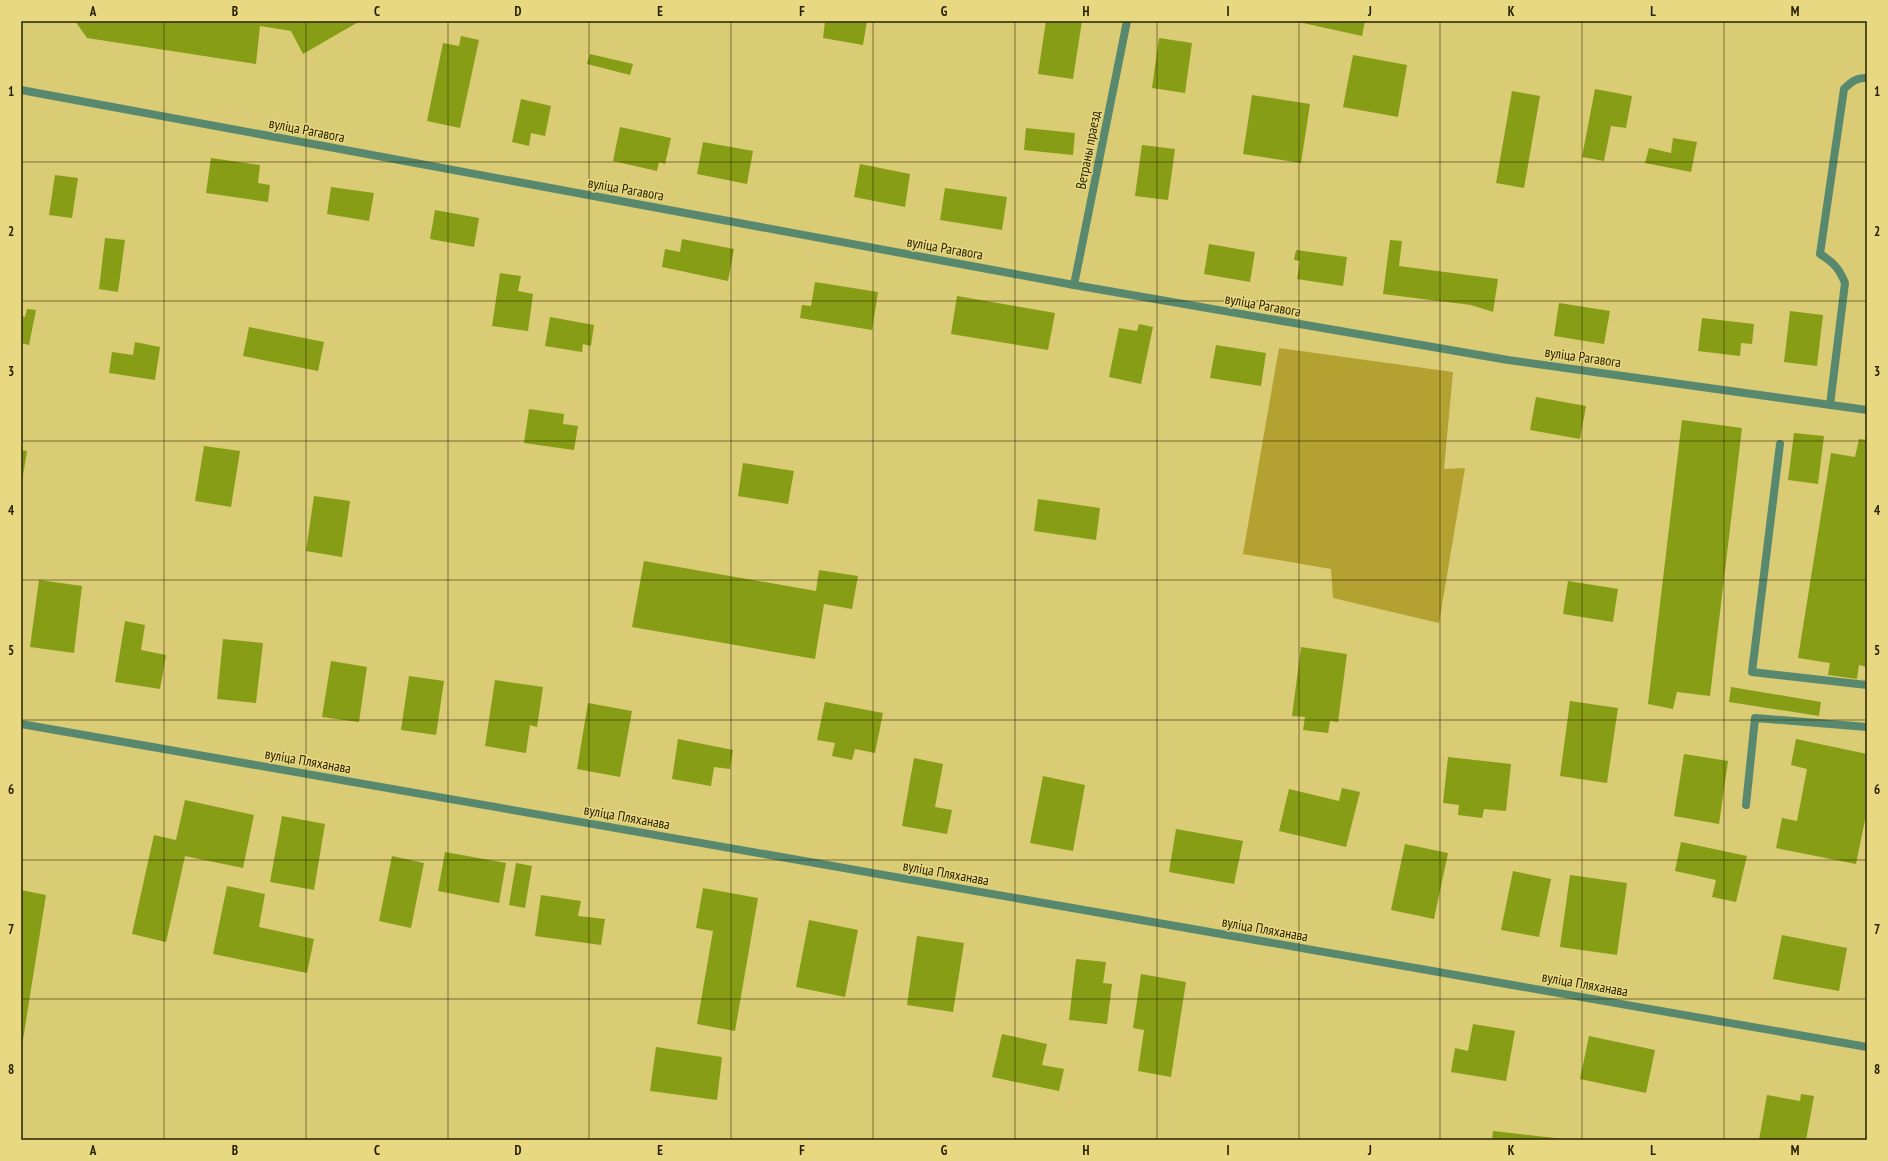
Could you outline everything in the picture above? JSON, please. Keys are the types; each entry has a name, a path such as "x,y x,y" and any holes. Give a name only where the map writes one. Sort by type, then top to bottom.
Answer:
{"street":[{"name":"Ветраны праезд","path":"1074,285 1127,21"},
{"path":"1830,405 1845,283 1840,270 1833,261 1820,254 1844,89 1852,81 1862,77 1867,78"},
{"name":"вуліца Рагавога","path":"21,90 1074,285 1508,360 1867,410"},
{"path":"1780,444 1752,672 1867,685"},
{"path":"1746,805 1755,718 1867,727"},
{"name":"вуліца Пляханава","path":"21,724 1867,1047"}],"shaded area":[{"path":"1279,348 1453,372 1444,469 1465,468 1439,623 1333,598 1331,569 1243,554"}],"building":[{"path":"75,21 360,21 303,54 291,31 260,26 256,64 87,38"},
{"path":"825,21 867,21 863,45 823,38"},
{"path":"1046,21 1082,21 1073,79 1038,74"},
{"path":"1294,21 1365,21 1362,36"},
{"path":"461,36 479,40 460,128 427,121 443,43 459,46"},
{"path":"1159,38 1192,43 1185,93 1152,88"},
{"path":"590,54 633,64 630,75 587,64"},
{"path":"1353,55 1407,65 1398,117 1343,107"},
{"path":"1595,89 1632,96 1626,128 1611,126 1604,161 1582,157"},
{"path":"1512,91 1540,96 1524,188 1496,183"},
{"path":"1252,95 1310,104 1301,163 1243,154"},
{"path":"521,99 551,106 545,136 531,133 529,146 512,142"},
{"path":"620,127 671,138 665,164 659,162 657,171 613,161"},
{"path":"1026,128 1075,133 1073,155 1024,150"},
{"path":"1673,138 1697,142 1691,172 1645,163 1649,148 1671,153"},
{"path":"703,142 753,151 747,184 697,174"},
{"path":"1142,145 1175,149 1168,200 1135,196"},
{"path":"211,158 260,165 258,183 270,185 268,202 206,193"},
{"path":"860,164 910,174 905,207 854,197"},
{"path":"55,175 78,178 72,218 49,215"},
{"path":"331,187 374,193 369,221 327,214"},
{"path":"945,188 1007,197 1002,230 940,220"},
{"path":"435,210 479,218 474,247 430,239"},
{"path":"105,238 125,240 118,292 99,289"},
{"path":"682,239 734,249 728,281 662,267 665,249 680,252"},
{"path":"1390,240 1402,241 1399,266 1498,279 1493,312 1471,305 1383,294"},
{"path":"1209,244 1255,252 1250,282 1204,274"},
{"path":"1296,250 1347,257 1343,286 1297,279 1300,261 1294,260"},
{"path":"500,273 521,276 518,291 533,294 528,331 492,326"},
{"path":"815,282 878,292 872,330 800,318 802,305 811,306"},
{"path":"957,296 1055,313 1048,350 951,334"},
{"path":"1559,303 1610,311 1604,344 1554,336"},
{"path":"27,309 36,310 29,345 21,343 21,316 25,317"},
{"path":"1790,311 1823,315 1817,366 1784,362"},
{"path":"550,317 594,325 591,346 583,344 582,352 545,346"},
{"path":"1702,318 1754,324 1752,344 1741,343 1740,356 1698,351"},
{"path":"1139,324 1153,327 1141,384 1109,377 1119,328 1137,331"},
{"path":"249,327 324,342 318,371 243,356"},
{"path":"135,342 160,347 155,380 109,373 112,352 133,355"},
{"path":"1216,345 1266,353 1261,386 1210,378"},
{"path":"1536,397 1586,406 1580,439 1530,430"},
{"path":"529,409 564,414 563,424 578,426 574,450 524,443"},
{"path":"1682,420 1742,428 1710,696 1677,692 1673,709 1648,704"},
{"path":"1794,433 1824,436 1818,484 1788,480"},
{"path":"1859,439 1867,440 1867,667 1859,665 1857,679 1828,675 1830,663 1798,658 1831,453 1855,457"},
{"path":"204,446 240,451 231,507 195,501"},
{"path":"21,450 27,451 22,481 21,481"},
{"path":"743,463 794,471 788,504 738,496"},
{"path":"314,496 350,501 342,557 306,551"},
{"path":"1038,499 1100,508 1096,540 1034,531"},
{"path":"644,561 816,591 819,570 858,576 852,609 824,604 815,659 632,627"},
{"path":"39,580 82,586 74,653 30,647"},
{"path":"1568,581 1618,589 1613,622 1563,614"},
{"path":"125,621 145,625 141,650 166,655 160,689 115,682"},
{"path":"223,639 263,643 256,703 217,699"},
{"path":"1301,647 1347,654 1338,722 1330,721 1328,733 1303,730 1305,717 1292,716"},
{"path":"331,661 367,667 359,722 322,717"},
{"path":"409,676 444,681 436,735 401,730"},
{"path":"495,680 543,687 537,727 530,725 526,753 485,746"},
{"path":"1731,687 1821,702 1819,716 1729,702"},
{"path":"1570,701 1618,708 1607,783 1560,776"},
{"path":"825,702 883,713 875,753 855,749 852,760 832,756 835,743 817,740"},
{"path":"588,703 632,711 620,777 577,769"},
{"path":"678,739 733,750 730,769 714,767 711,786 672,779"},
{"path":"1796,739 1867,754 1867,810 1856,864 1776,848 1782,818 1797,821 1807,769 1791,765"},
{"path":"1684,754 1728,761 1719,824 1674,816"},
{"path":"1448,757 1511,764 1506,811 1484,809 1482,818 1458,815 1459,805 1443,803"},
{"path":"914,758 943,764 935,807 952,810 947,834 902,826"},
{"path":"1043,776 1085,785 1073,851 1030,843"},
{"path":"1342,788 1360,792 1346,847 1279,831 1289,789 1339,801"},
{"path":"185,800 254,815 243,868 185,856 166,942 132,934 154,835 176,840"},
{"path":"282,816 325,824 314,890 270,882"},
{"path":"1176,829 1243,841 1234,884 1169,872"},
{"path":"1681,842 1747,856 1736,902 1712,897 1716,880 1675,871"},
{"path":"1405,844 1448,853 1434,919 1391,910"},
{"path":"445,852 506,863 499,903 438,891"},
{"path":"392,856 424,863 411,928 379,921"},
{"path":"516,863 532,866 525,908 509,905"},
{"path":"1513,871 1551,879 1539,937 1501,930"},
{"path":"1570,875 1627,883 1617,955 1560,947"},
{"path":"227,886 265,894 259,927 314,939 307,973 213,954"},
{"path":"703,888 758,898 735,1031 697,1024 713,931 696,928"},
{"path":"21,890 46,895 22,1046 21,1046"},
{"path":"541,895 581,901 578,916 605,919 601,945 535,936"},
{"path":"809,920 858,930 845,997 796,987"},
{"path":"1782,935 1847,948 1839,991 1773,979"},
{"path":"917,936 964,943 953,1012 907,1005"},
{"path":"1076,959 1106,962 1103,983 1112,984 1107,1024 1069,1020"},
{"path":"1141,974 1186,982 1171,1077 1138,1071 1144,1030 1133,1028"},
{"path":"1473,1024 1515,1031 1506,1081 1451,1072 1455,1048 1468,1051"},
{"path":"1002,1034 1047,1044 1042,1065 1064,1069 1059,1091 992,1077"},
{"path":"1589,1036 1655,1050 1646,1093 1580,1079"},
{"path":"656,1047 722,1057 717,1100 650,1091"},
{"path":"1801,1094 1814,1096 1806,1140 1759,1140 1767,1095 1800,1101"},
{"path":"1493,1131 1563,1139 1563,1140 1492,1140"}]}
